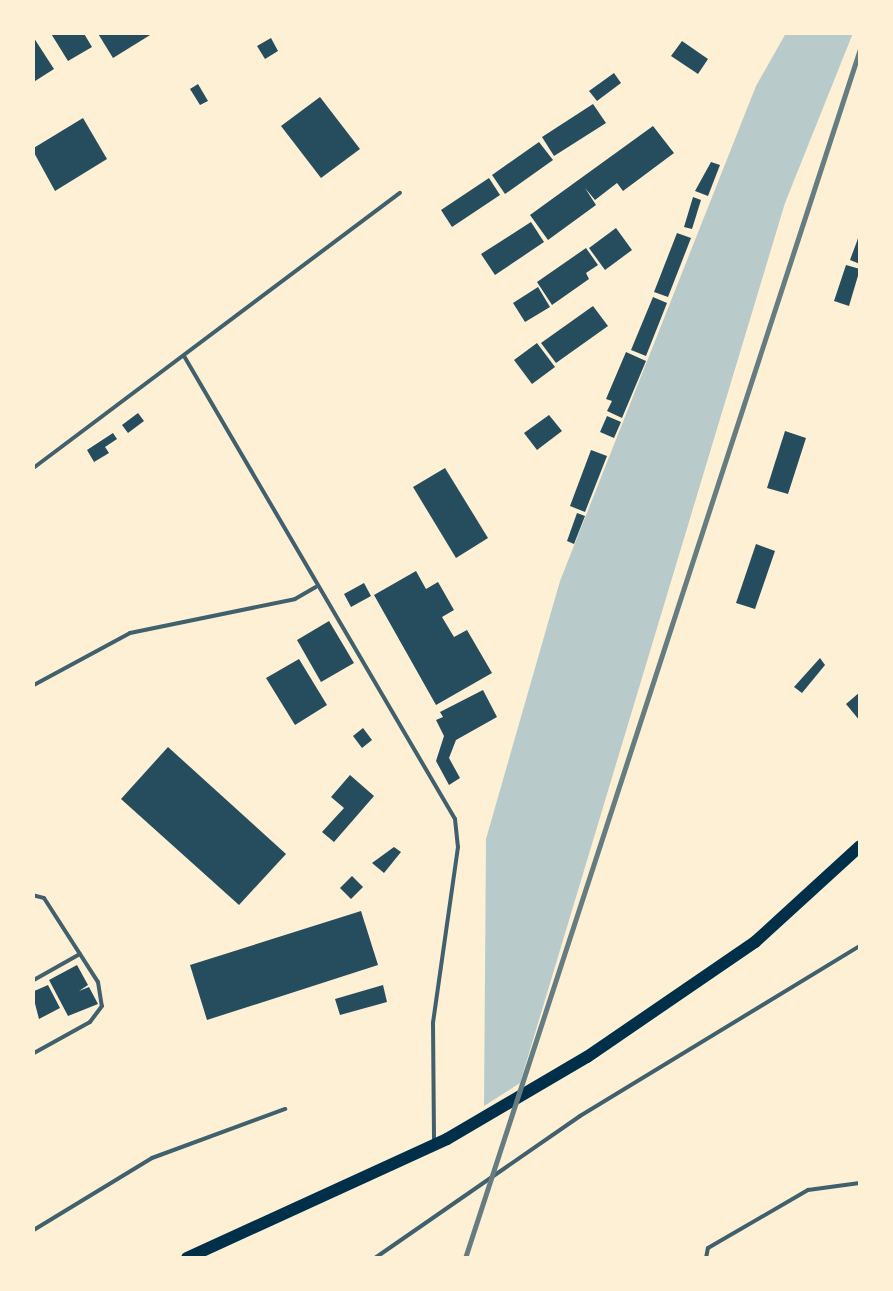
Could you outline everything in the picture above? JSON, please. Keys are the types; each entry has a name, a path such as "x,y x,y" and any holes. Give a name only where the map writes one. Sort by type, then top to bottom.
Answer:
{"main road":[{"path":"188,1258 458,1133 586,1057 755,942 860,846"}],"lane":[{"path":"32,470 400,193"},
{"path":"184,356 316,588 455,819 458,847 433,1022 434,1144"},
{"path":"32,686 130,633 295,599 316,588"},
{"path":"32,894 44,898 98,982 102,1006 90,1022 32,1054"},
{"path":"375,1258 580,1116 860,946"},
{"path":"32,981 80,954"},
{"path":"32,1230 152,1158 285,1109"},
{"path":"706,1258 708,1248 808,1190 860,1183"}],"shaded area":[{"path":"786,33 853,33 785,203 520,1083 484,1106 486,839 560,581 756,86"}],"building":[{"path":"50,32 83,32 92,47 68,61"},
{"path":"97,32 155,32 113,58"},
{"path":"32,35 54,69 32,83"},
{"path":"271,38 278,51 265,59 257,46"},
{"path":"682,41 708,59 698,74 671,56"},
{"path":"614,73 621,83 597,101 589,91"},
{"path":"198,84 208,101 200,105 190,89"},
{"path":"320,97 360,149 321,178 281,126"},
{"path":"593,104 606,123 554,156 542,137"},
{"path":"83,118 107,159 55,191 32,149"},
{"path":"653,126 674,153 623,191 617,183 595,200 585,188 596,205 548,240 530,215"},
{"path":"539,142 553,160 505,194 492,175"},
{"path":"711,162 720,165 708,196 695,191"},
{"path":"489,178 500,195 452,227 441,210"},
{"path":"693,197 701,200 692,229 684,227"},
{"path":"531,222 544,242 495,275 481,254"},
{"path":"616,228 632,250 605,270 589,248"},
{"path":"677,233 691,238 668,297 654,292"},
{"path":"860,233 860,264 850,260"},
{"path":"586,248 598,265 586,273 589,279 552,305 537,282"},
{"path":"846,265 860,269 849,306 834,301"},
{"path":"538,287 550,307 525,322 513,303"},
{"path":"653,297 667,303 646,356 631,350"},
{"path":"593,306 608,326 556,363 541,343"},
{"path":"537,343 555,367 532,384 514,360"},
{"path":"626,352 646,361 622,418 607,411 612,401 606,399"},
{"path":"138,413 144,421 128,433 122,425"},
{"path":"549,415 562,431 537,450 524,433"},
{"path":"607,416 621,422 614,438 600,432"},
{"path":"785,431 806,438 788,494 767,488"},
{"path":"113,433 117,439 105,447 109,453 94,462 87,450"},
{"path":"591,450 607,456 585,512 570,506"},
{"path":"445,468 488,538 456,558 413,487"},
{"path":"577,513 585,516 574,544 567,541"},
{"path":"756,544 775,551 755,609 736,603"},
{"path":"416,571 426,589 438,582 454,610 442,617 454,637 467,630 492,673 436,705 374,595"},
{"path":"364,583 371,596 351,607 344,594"},
{"path":"329,621 354,663 321,682 297,640"},
{"path":"820,658 825,665 802,693 794,687"},
{"path":"299,659 327,705 295,725 266,678"},
{"path":"483,690 497,717 456,740 449,758 460,778 449,785 436,761 444,736 436,720 443,717 440,712"},
{"path":"860,692 860,721 846,704"},
{"path":"363,728 372,740 362,748 353,736"},
{"path":"168,747 286,854 239,905 121,799"},
{"path":"350,775 374,796 334,842 322,832 344,808 331,797"},
{"path":"394,847 401,852 384,873 372,863"},
{"path":"352,876 363,887 351,899 340,888"},
{"path":"361,911 378,965 207,1020 190,965"},
{"path":"77,965 88,985 79,991 89,987 98,1004 68,1016 49,980"},
{"path":"48,985 60,1008 39,1019 32,992"},
{"path":"383,985 387,1002 340,1015 335,999"}],"railway":[{"path":"465,1258 860,49"}]}
